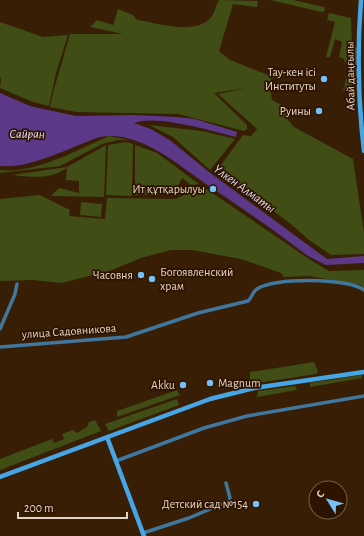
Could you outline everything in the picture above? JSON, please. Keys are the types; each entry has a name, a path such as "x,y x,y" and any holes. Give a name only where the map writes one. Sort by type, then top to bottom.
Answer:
{"main road":[{"name":"Абай даңғылы","path":"361,0 358,44 359,88 364,151"},
{"path":"0,477 210,399 254,388 364,372"},
{"path":"107,436 143,535"}],"street":[{"name":"улица Садовникова","path":"0,347 126,337 198,313 248,301 258,288 276,283 302,280 355,285 364,290"},
{"path":"0,329 15,294 17,284"},
{"path":"116,461 204,428 247,416 364,396"},
{"path":"143,535 229,501 230,498 226,483"}],"green space":[{"path":"219,0 258,1 257,7 233,4 219,51 230,60 268,75 271,78 270,88 272,100 283,106 288,120 294,127 353,159 364,233 364,254 331,255 309,240 292,225 218,169 243,135 251,136 257,129 218,94 247,88 214,93 247,125 247,129 244,131 178,114 76,112 50,107 70,34 123,34 90,27 97,20 113,25 118,9 133,15 137,20 176,27 196,26 205,23 211,17"},
{"path":"270,0 293,0 324,7 325,11 321,12"},
{"path":"329,13 351,18 352,46 357,48 355,93 343,90 348,72 351,70 352,66 347,65 343,58 339,57 342,42 335,39 330,57 326,57 335,22 327,20"},
{"path":"0,22 43,37 68,35 56,73 49,106 33,102 0,88"},
{"path":"149,125 202,131 235,139 210,170 173,137"},
{"path":"109,136 129,140 118,140 102,144 60,166 0,173 0,170 27,168 56,160"},
{"path":"126,142 133,144 132,196 106,195 108,145"},
{"path":"106,145 104,197 51,196 59,188 79,193 79,181 66,180 67,168 61,172 41,177 12,175 67,167"},
{"path":"135,145 157,153 199,184 191,185 182,178 174,194 135,195"},
{"path":"202,186 329,271 364,270 364,288 361,285 309,276 284,277 281,273 241,259 192,250 171,250 141,258 112,270 62,283 32,280 0,281 0,199 40,195 70,210 69,216 105,219 107,198 176,199"},
{"path":"81,202 102,204 101,217 80,215"},
{"path":"314,362 318,371 316,374 250,384 250,372"},
{"path":"362,375 362,378 310,387 310,383"},
{"path":"295,386 297,390 257,397 258,391"},
{"path":"177,390 180,395 117,417 117,411"},
{"path":"177,399 179,405 109,431 105,424"},
{"path":"95,420 101,431 0,470 0,459 52,439 54,443 64,439 62,434 73,430 77,433 87,427 89,422"}],"water":[{"name":"Сайран","path":"0,93 30,106 76,116 133,115 177,117 195,119 237,132 236,137 170,122 144,121 134,123 151,129 171,141 209,172 327,259 364,256 364,263 326,265 308,256 168,157 155,149 128,138 114,136 100,137 37,161 12,166 0,166"}],"place":[{"name":"Тау-кен ісі Институты","path":"324,79"},
{"name":"Руины","path":"319,111"},
{"name":"Ит құтқарылуы","path":"213,189"},
{"name":"Часовня","path":"141,275"},
{"name":"Богоявленский храм","path":"152,279"},
{"name":"Magnum","path":"210,383"},
{"name":"Akku","path":"183,385"},
{"name":"Детский сад №154","path":"256,504"}],"water label":[{"name":"Үлкен Алматы","path":"244,189"}]}
